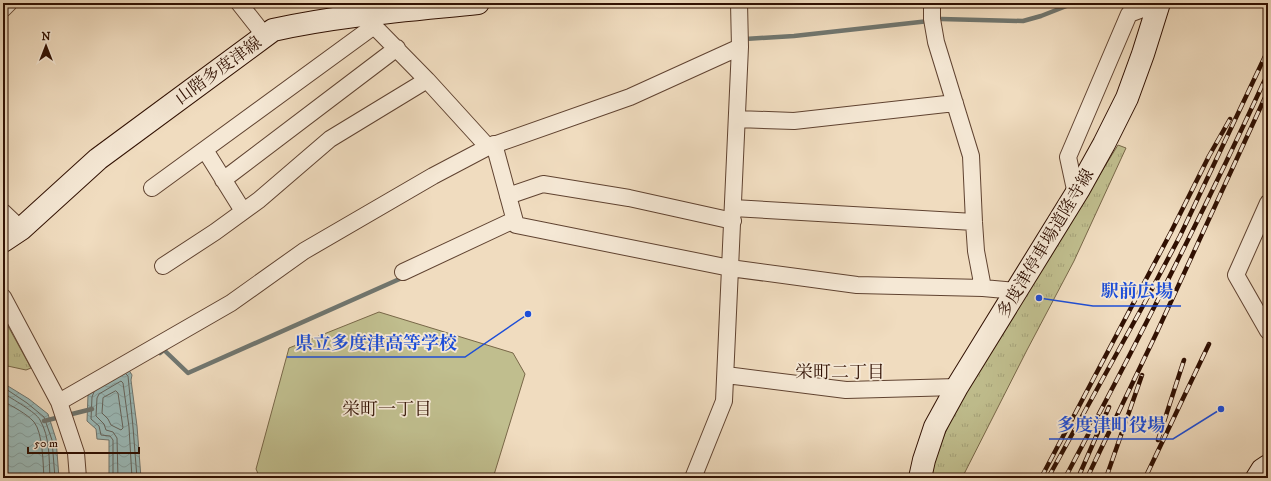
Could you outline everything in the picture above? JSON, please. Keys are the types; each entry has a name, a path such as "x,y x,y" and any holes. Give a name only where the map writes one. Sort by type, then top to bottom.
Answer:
{"main road":[{"name":"山階多度津線","path":"3,241 21,229 98,159 273,30 303,23 369,14 478,3"},
{"name":"多度津停車場道隆寺線","path":"920,478 935,426 957,387 1076,194 1104,144 1127,98 1159,3"},
{"path":"1257,478 1262,470 1268,466"}],"street":[{"path":"3,9 9,3"},
{"path":"240,3 265,36"},
{"path":"693,478 724,401 740,47 739,3"},
{"path":"932,3 932,20 936,42 972,156 976,251 983,288"},
{"path":"1076,194 1068,157 1129,14 1159,3"},
{"path":"152,188 205,150 369,14 397,48 491,145 516,225 730,268 857,285 983,288 1016,291"},
{"path":"59,402 231,303 304,251 433,176 491,145 630,97 740,47"},
{"path":"223,180 397,48"},
{"path":"163,266 215,232 258,200 330,139 427,80"},
{"path":"737,119 794,121 955,102"},
{"path":"205,150 243,211"},
{"path":"508,196 543,184 733,215 974,222"},
{"path":"1268,203 1236,275 1268,331"},
{"path":"3,212 21,229"},
{"path":"403,272 514,220"},
{"path":"3,297 59,402 76,454 78,478"},
{"path":"726,375 846,390 957,387"}],"green space":[{"path":"1118,145 1126,148 1074,261 962,478 930,478 937,452 956,408"},
{"path":"379,312 513,353 525,374 493,478 260,478 256,469 289,348"},
{"path":"3,317 31,368 26,370 3,365"}],"water":[{"path":"127,367 132,375 131,380 137,426 141,478 97,478 94,477 109,475 109,440 97,439 96,429 87,421 88,395 92,387"},
{"path":"3,383 29,399 48,414 56,439 59,478 3,478"}],"waterway":[{"path":"941,19 1023,21 1041,16 1074,3"},
{"path":"745,39 794,36 929,21"},
{"path":"160,353 164,350 188,373 404,277"},
{"path":"44,421 92,409"}],"railway":[{"path":"1048,478 1180,236 1268,50"},
{"path":"1065,478 1170,277 1268,73"},
{"path":"1087,478 1157,332 1268,91"},
{"path":"1041,478 1171,232 1209,156 1230,119"},
{"path":"1147,474 1209,344"},
{"path":"1158,440 1184,360"},
{"path":"1106,478 1142,375"},
{"path":"1078,478 1109,407"}],"place":[{"name":"駅前広場","path":"1039,298"},
{"name":"県立多度津高等学校","path":"528,314"},
{"name":"多度津町役場","path":"1221,409"}],"district":[{"name":"栄町二丁目","path":"840,372"},
{"name":"栄町一丁目","path":"387,409"}]}
